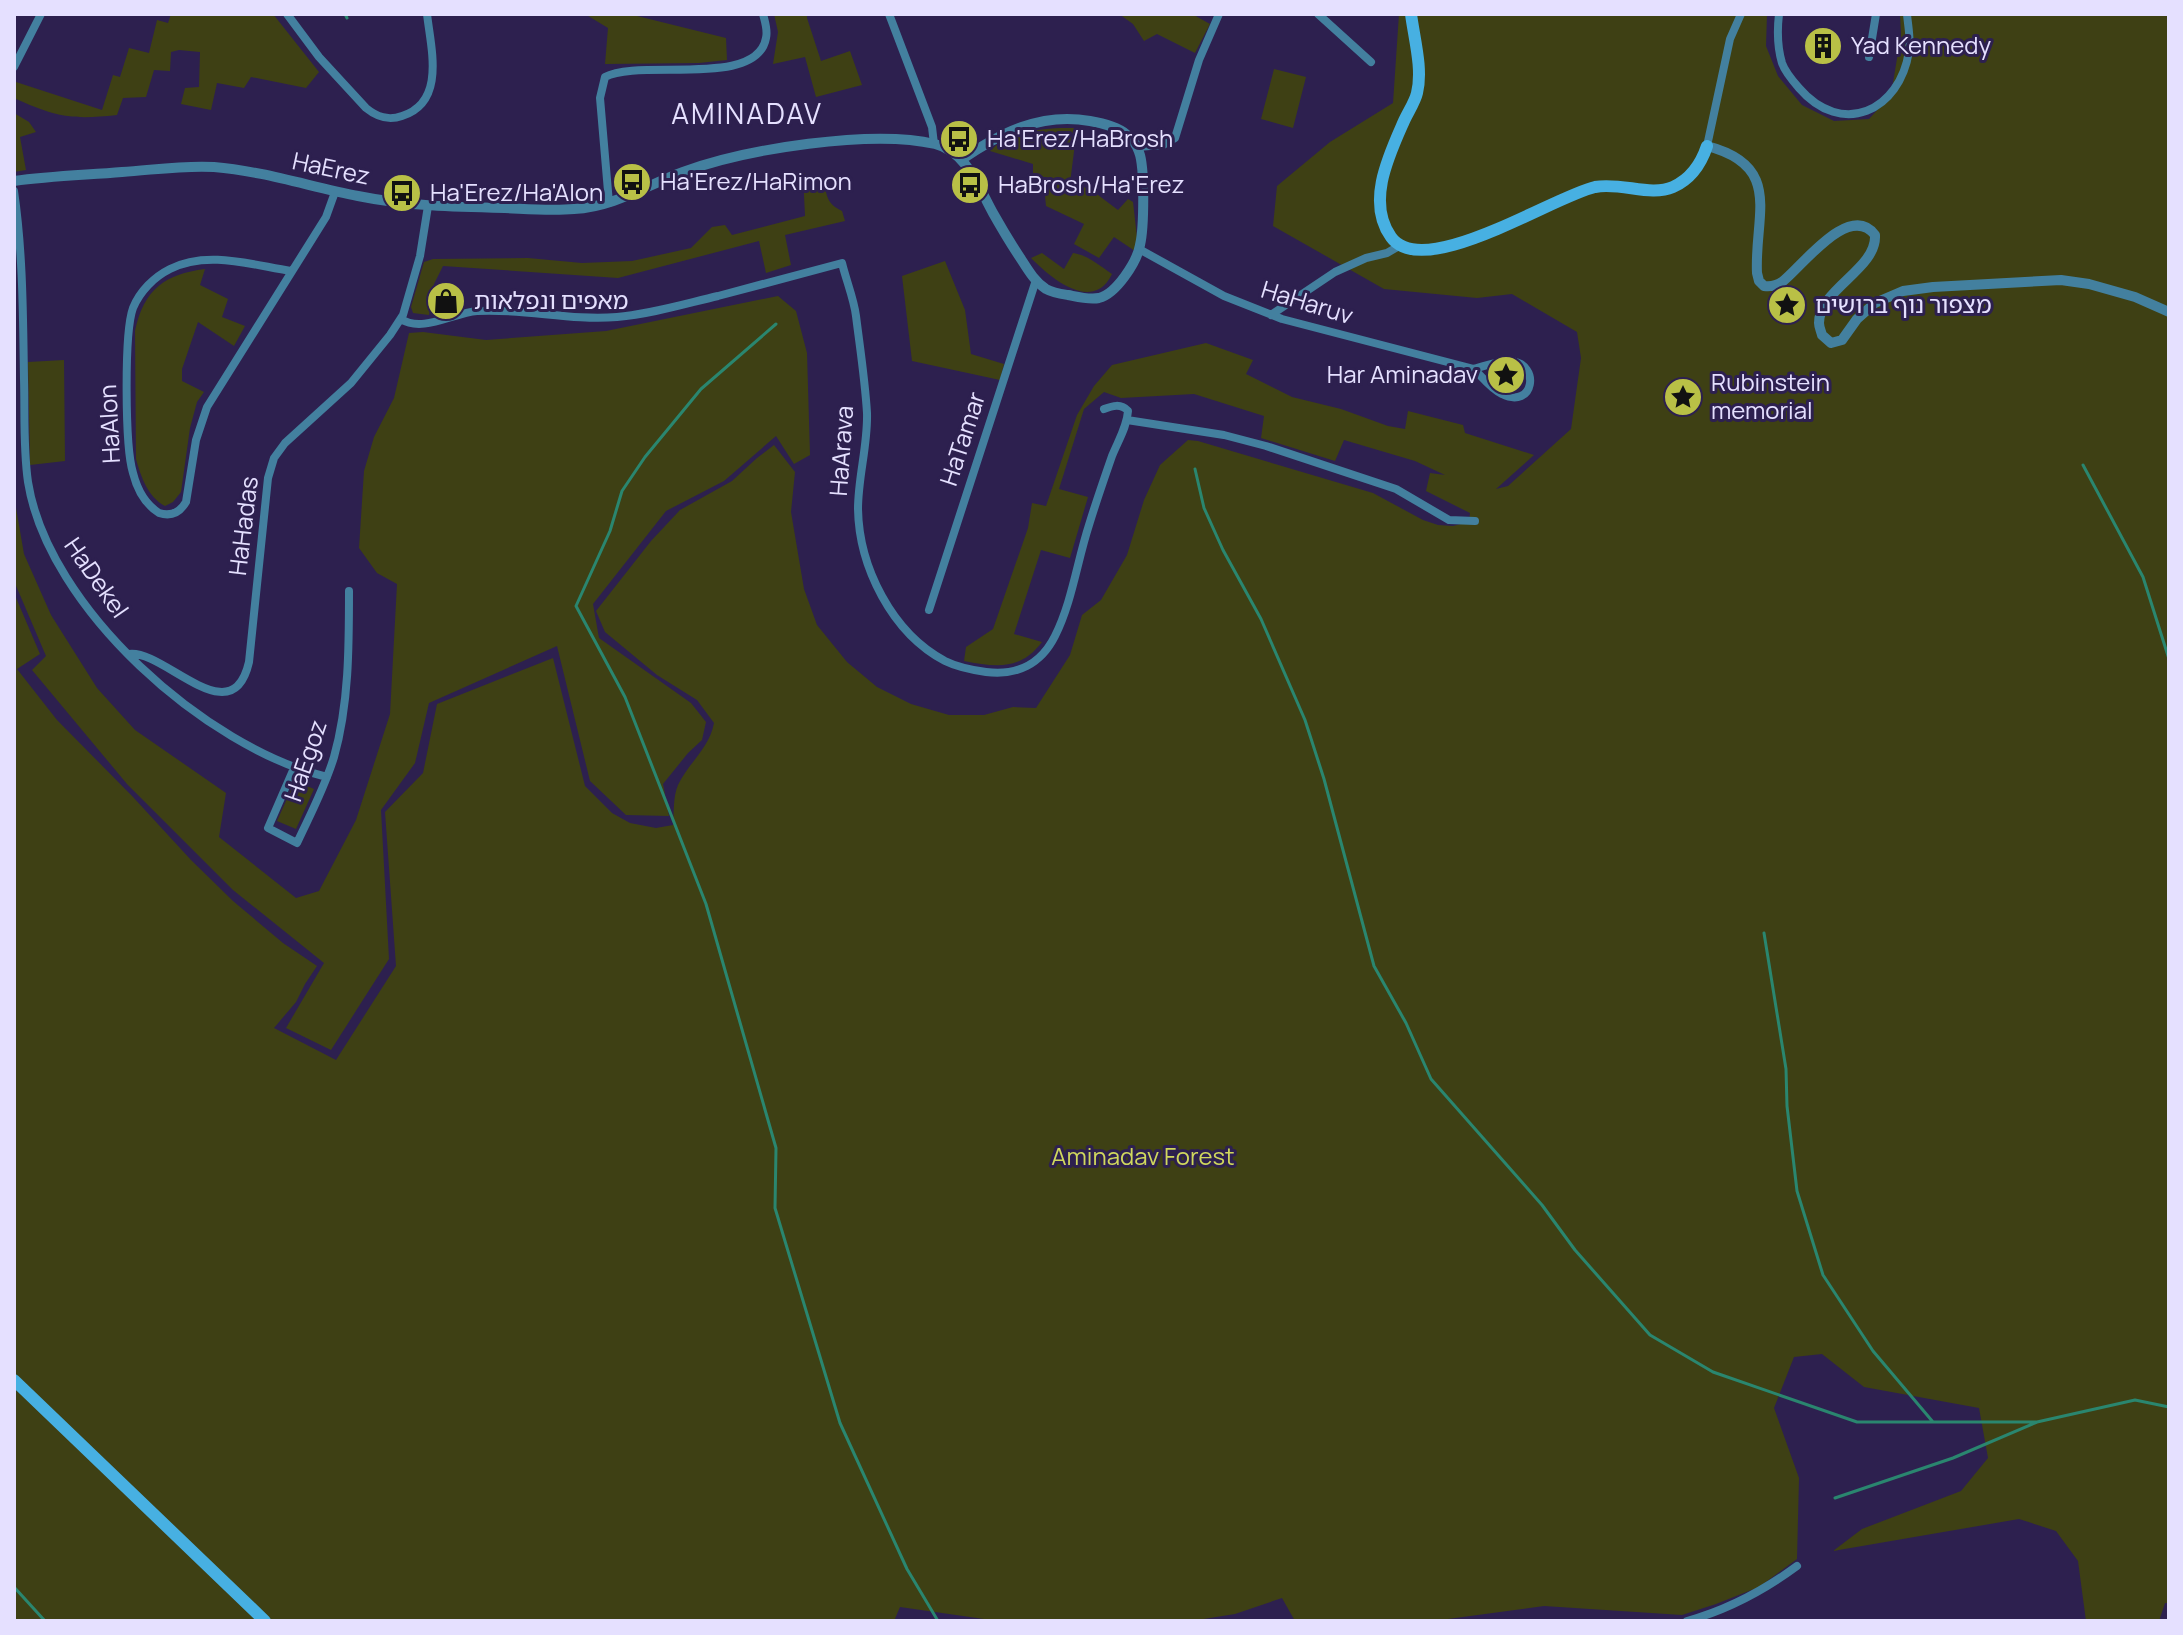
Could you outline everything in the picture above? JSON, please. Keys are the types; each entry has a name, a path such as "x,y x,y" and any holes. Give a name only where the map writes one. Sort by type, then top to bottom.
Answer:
{"main road":[{"path":"1411,14 1418,71 1417,93 1387,158 1381,186 1385,228 1399,246 1417,250 1451,246 1599,186 1664,190 1679,184 1696,169 1707,146"},
{"path":"14,1380 265,1621"}],"street":[{"path":"14,67 41,14"},
{"path":"287,14 319,57 366,108 386,119 413,111 429,93 433,69 427,14"},
{"path":"609,203 600,98 605,77 628,70 702,70 748,60 763,47 767,37 763,14"},
{"path":"889,14 932,127 934,144"},
{"path":"1137,147 1163,145 1175,138 1195,70 1219,14"},
{"path":"1318,14 1371,62"},
{"path":"1741,14 1730,39 1707,146 1729,154 1748,166 1758,183 1759,281 1764,286 1772,287 1783,281 1811,251 1854,226 1866,227 1875,235 1872,252 1825,305 1819,321 1822,335 1831,343 1842,340 1857,319 1875,303 1903,291 1933,287 2061,280 2135,297 2169,312"},
{"path":"1779,14 1777,38 1782,64 1789,76 1824,110 1856,114 1873,107 1894,91 1910,47 1907,14"},
{"path":"1869,57 1876,14"},
{"path":"1061,118 1111,126 1127,135 1137,147 1142,163 1139,249 1130,269 1112,290 1100,297 1084,298 1053,292 1036,280 961,160 1016,128 1061,118"},
{"name":"HaErez","path":"14,181 70,174 199,167 241,171 377,200 428,206 562,210 609,203 689,170 750,154 856,140 934,144 961,160"},
{"name":"HaDekel","path":"14,191 22,255 27,474 43,533 66,579 129,654 171,692 249,746 294,768 327,777"},
{"name":"HaAlon","path":"291,271 228,261 197,260 169,269 147,286 139,297 129,324 129,450 138,489 156,512 170,515 186,502 204,411 328,215 335,192"},
{"name":"HaHadas","path":"129,654 146,657 209,689 230,690 245,678 268,478 274,458 285,443 351,383 401,319 420,256 428,206"},
{"path":"1271,315 1335,272 1399,246"},
{"name":"HaHaruv","path":"1139,249 1216,292 1305,326 1474,369 1516,362 1529,374 1530,387 1519,396 1504,395 1474,369"},
{"name":"HaArava","path":"401,319 411,324 424,324 463,313 491,311 583,318 637,315 842,263 856,315 865,392 867,437 858,511 860,537 867,563 892,611 924,647 947,662 990,672 1014,672 1026,667 1041,657 1052,642 1064,614 1092,517 1127,420"},
{"name":"HaTamar","path":"929,610 1036,280"},
{"path":"1104,409 1116,405 1128,411 1127,420 1224,435 1266,446 1396,489 1449,520 1475,521"},
{"name":"HaEgoz","path":"294,768 268,828 297,843 327,777 338,742 349,647 349,591"},
{"path":"1687,1621 1768,1588 1797,1566"}],"green space":[{"path":"171,14 273,14 319,72 306,88 251,77 244,88 217,83 211,110 181,104 185,88 199,87 200,52 179,50 171,52 170,71 154,70 146,97 123,98 117,115 64,116 14,98 16,82 102,110 113,75 120,77 129,48 149,53 157,20 168,23"},
{"path":"585,14 629,14 726,38 727,60 605,64 608,28"},
{"path":"774,14 807,14 821,61 850,51 862,85 816,97 805,57 773,64 778,32"},
{"path":"1119,14 1192,14 1210,24 1195,53 1157,34 1144,41 1133,24"},
{"name":"Aminadav Forest","path":"1399,14 1767,14 1766,46 1778,76 1802,105 1834,121 1869,119 1891,95 1901,34 1900,14 2169,14 2169,1603 2165,1603 2159,1621 2086,1621 2078,1561 2056,1531 2019,1519 1833,1551 1862,1529 1961,1491 1988,1458 1979,1408 1864,1387 1822,1354 1794,1357 1774,1408 1799,1478 1797,1559 1759,1587 1682,1615 1544,1606 1433,1621 1295,1621 1282,1598 1235,1614 1191,1621 998,1621 900,1607 894,1621 14,1621 14,593 40,654 17,669 57,720 191,860 233,901 283,943 317,966 296,1002 274,1028 336,1060 396,966 385,812 423,773 437,704 553,658 585,786 612,813 630,823 656,828 673,825 678,785 708,740 714,723 697,700 657,675 605,632 596,611 651,541 680,510 732,481 774,445 795,472 791,512 804,589 817,625 847,662 877,687 911,704 949,715 984,715 1013,707 1036,708 1070,655 1082,615 1101,600 1127,555 1144,500 1160,465 1188,440 1373,493 1438,525 1453,526 1469,522 1470,513 1426,491 1430,473 1445,475 1415,461 1344,440 1335,461 1261,438 1264,416 1194,394 1121,398 1104,392 1084,409 1059,489 1088,497 1070,558 1041,550 1014,634 1042,642 1025,658 1007,665 964,661 966,647 993,629 1028,528 1032,503 1046,506 1077,415 1094,386 1112,365 1206,343 1253,360 1246,374 1292,397 1405,429 1408,411 1463,425 1465,433 1534,455 1496,489 1508,486 1571,429 1581,358 1577,332 1512,294 1477,298 1384,289 1273,226 1277,186 1330,142 1393,103"},
{"path":"1274,69 1306,77 1293,128 1261,119"},
{"path":"14,113 29,122 36,132 20,137 26,170 14,172"},
{"path":"1077,128 1070,183 1090,189 1118,210 1128,199 1133,202 1138,246 1135,251 1114,237 1099,258 1074,244 1084,224 1046,206 1043,176 1033,176 1033,164 990,151 1005,140 1023,133"},
{"path":"803,173 823,181 828,199 842,211 845,221 785,235 791,265 766,273 759,241 618,278 443,266 434,284 429,315 413,313 411,307 424,262 433,259 528,258 582,263 632,261 691,248 712,227 725,225 732,235 805,216"},
{"path":"1042,253 1064,269 1073,253 1078,254 1112,274 1099,289 1081,291 1062,284 1031,258"},
{"path":"945,261 965,310 971,354 1004,364 1000,380 912,361 902,276"},
{"path":"205,269 200,285 228,299 222,317 245,326 234,346 198,322 182,369 182,381 204,392 197,402 190,428 181,492 165,506 150,492 136,459 135,331 144,304 158,286 178,275"},
{"path":"778,296 796,311 807,353 810,455 794,464 776,436 724,481 666,511 593,604 599,638 691,703 706,722 702,740 663,784 669,816 626,815 590,781 557,646 429,703 415,763 381,810 389,959 331,1050 286,1028 324,963 233,890 127,784 32,670 46,656 14,581 14,496 24,554 51,615 97,688 135,730 226,793 219,837 296,898 319,891 356,820 390,714 397,584 377,573 359,548 364,471 374,437 394,398 409,333 486,340 606,331"},
{"path":"64,360 65,461 30,465 28,362"},
{"path":"295,781 314,789 296,829 277,821"}],"waterway":[{"path":"345,14 347,18"},
{"path":"776,324 701,389 645,457 622,491 610,531 576,606 625,697 706,904 776,1148 775,1208 840,1423 907,1569 938,1621"},
{"path":"2083,465 2143,577 2169,659"},
{"path":"1195,469 1204,508 1261,619 1305,720 1374,966 1406,1023 1431,1079 1542,1205 1575,1250 1650,1335 1713,1372 1857,1422 2037,1422"},
{"path":"1764,933 1786,1069 1797,1191 1823,1275 1873,1351 1933,1422"},
{"path":"1835,1498 1953,1458 2037,1422 2135,1400 2169,1407"},
{"path":"14,1587 45,1621"}],"place":[{"name":"Yad Kennedy","path":"1823,46"},
{"name":"Ha'Erez/HaBrosh","path":"959,139"},
{"name":"Ha'Erez/HaRimon","path":"632,182"},
{"name":"HaBrosh/Ha'Erez","path":"970,185"},
{"name":"Ha'Erez/Ha'Alon","path":"402,193"},
{"name":"מאפים ונפלאות","path":"446,301"},
{"name":"מצפור נוף ברושים","path":"1787,305"},
{"name":"Har Aminadav","path":"1506,375"},
{"name":"Rubinstein memorial","path":"1683,397"}],"district":[{"name":"AMINADAV","path":"747,114"}]}
